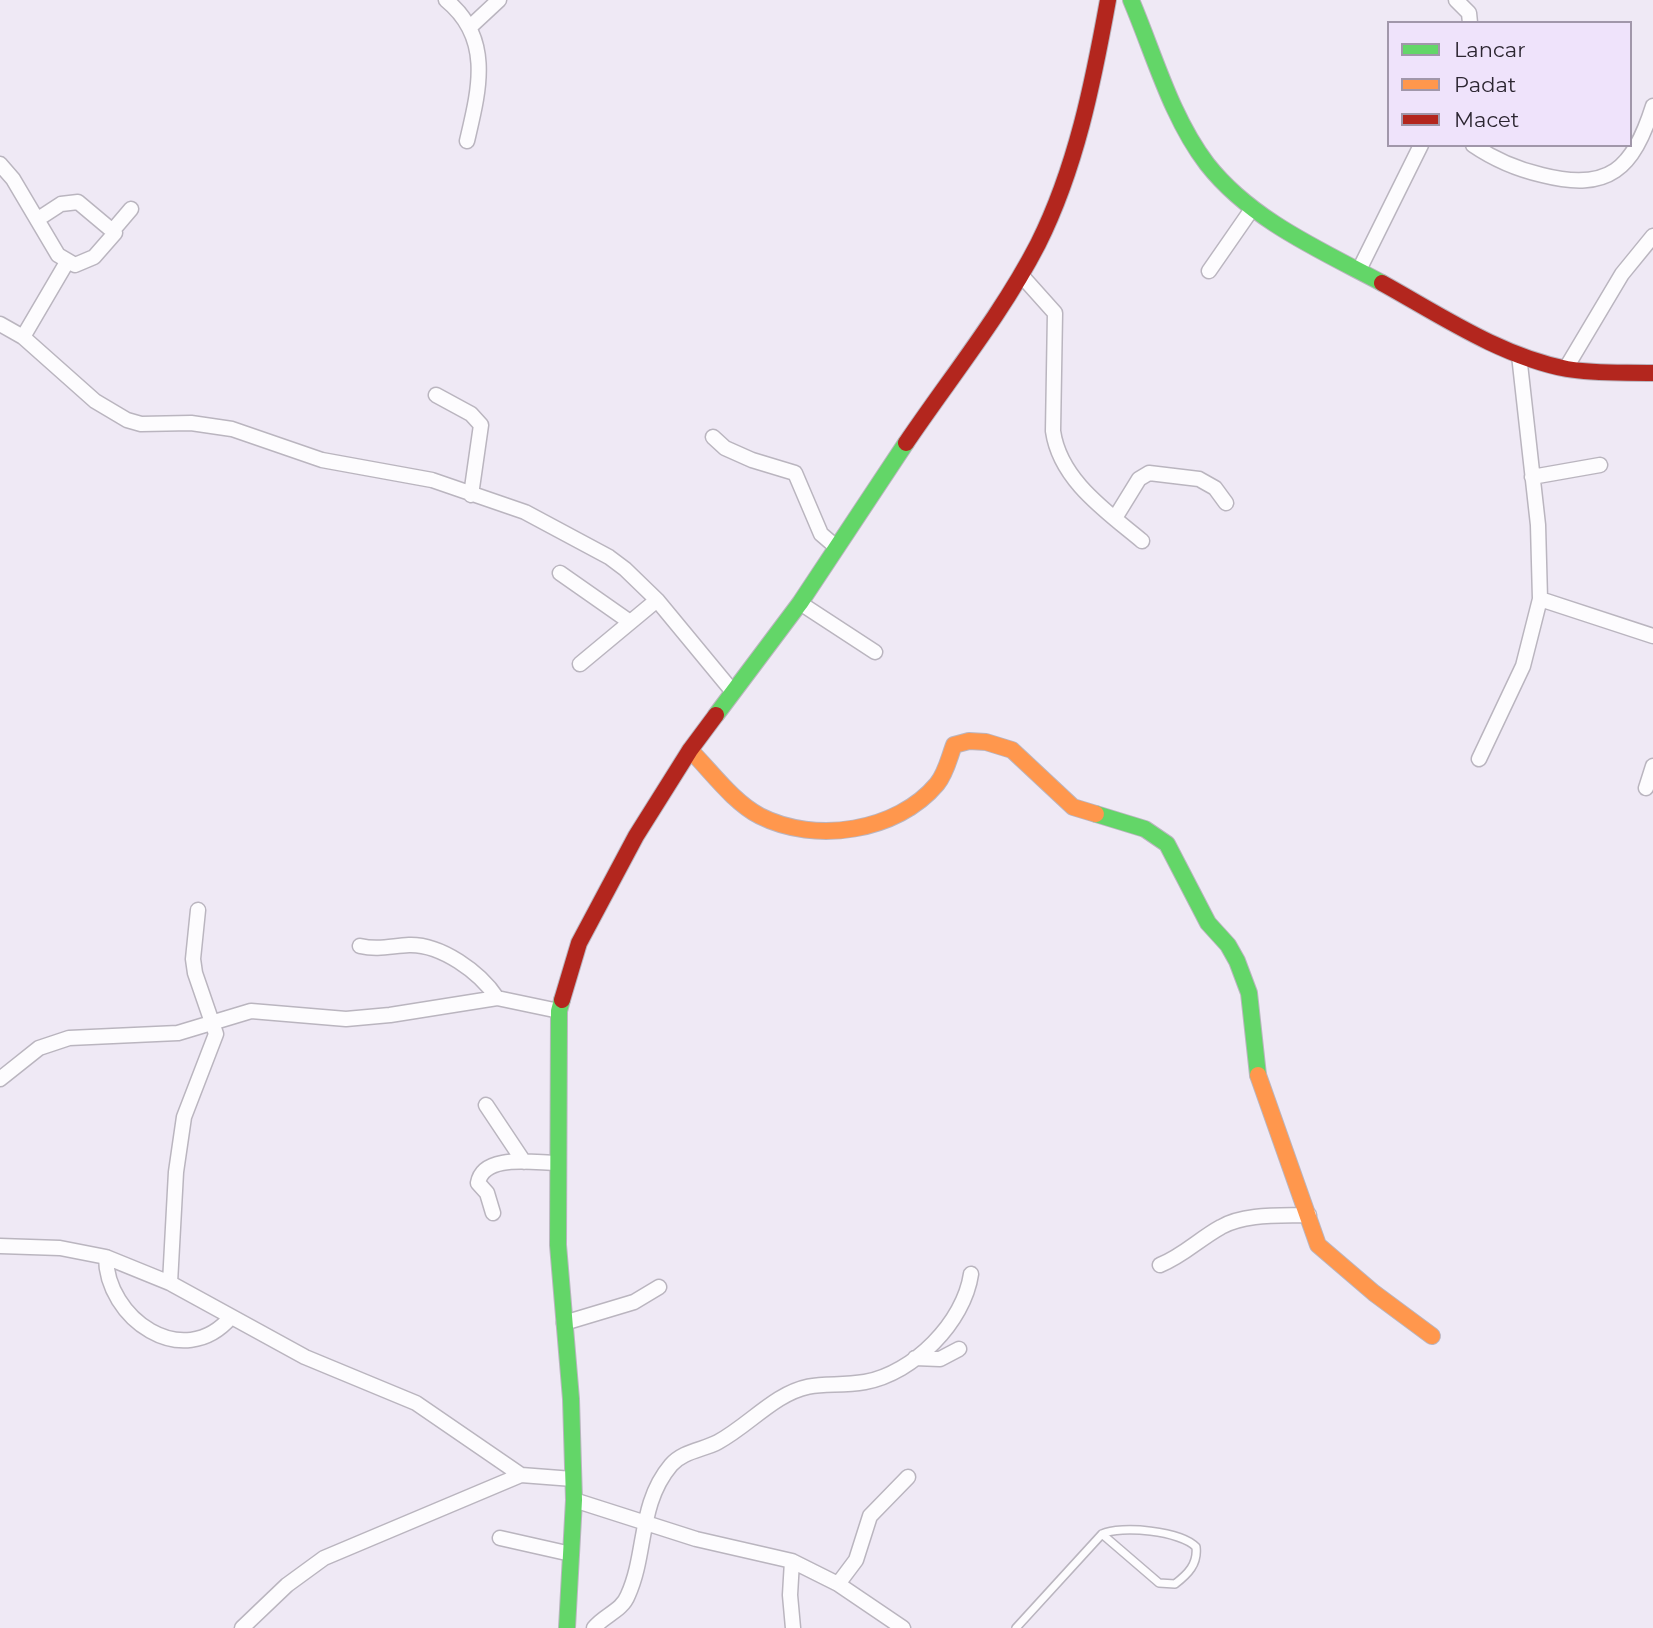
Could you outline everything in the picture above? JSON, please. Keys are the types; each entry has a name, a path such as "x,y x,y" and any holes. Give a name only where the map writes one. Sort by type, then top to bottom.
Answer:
{"street":[{"path":"446,0 461,12 470,27 480,67 467,141"},
{"path":"470,27 499,0"},
{"path":"570,1627 574,1500 556,1164 559,1011 579,943 636,836 690,750 800,603 835,545 1021,275 1047,232 1082,132 1108,0"},
{"path":"1131,0 1189,136 1232,194 1252,209 1301,241 1519,355 1566,368 1653,373"},
{"path":"1456,0 1469,13 1471,21"},
{"path":"1476,147 1497,161 1518,169 1559,180 1597,181 1620,167 1629,157 1638,144 1653,106"},
{"path":"1359,270 1420,147"},
{"path":"0,164 13,179 58,255 75,265 94,257 107,246 115,233 114,229 131,209"},
{"path":"38,219 61,204 78,202 114,229"},
{"path":"1209,271 1252,209"},
{"path":"1566,368 1622,274 1653,236"},
{"path":"23,337 67,262"},
{"path":"1021,275 1055,313 1055,449 1086,493 1142,541"},
{"path":"0,324 23,337 95,401 127,420 141,424 191,423 232,429 322,460 432,480 525,512 609,556 657,600 733,692"},
{"path":"1479,759 1523,666 1539,599 1539,539 1519,355"},
{"path":"436,395 471,414 481,425 471,495"},
{"path":"713,437 725,448 752,460 795,472 821,534 835,545"},
{"path":"1532,477 1600,465"},
{"path":"1115,518 1139,479 1149,473 1199,479 1215,488 1226,503"},
{"path":"560,573 630,622"},
{"path":"1539,599 1653,636"},
{"path":"580,664 657,600"},
{"path":"800,603 875,652"},
{"path":"690,750 758,815 817,832 857,827 892,817 918,802 938,783 954,745 969,741 986,741 1012,750 1073,807 1157,834 1177,859 1208,923 1228,945 1237,961 1249,993 1259,1082 1309,1215 1313,1237 1324,1252 1432,1336"},
{"path":"1646,788 1653,766"},
{"path":"170,1283 178,1146 187,1106 215,1038 213,1022 195,973 193,959 198,910"},
{"path":"360,946 375,950 419,945 436,950 448,955 490,987 497,998"},
{"path":"0,1079 39,1048 69,1038 178,1033 199,1029 251,1011 319,1018 390,1015 497,998 559,1011"},
{"path":"486,1105 524,1162"},
{"path":"493,1213 479,1177 494,1165 524,1162 556,1164"},
{"path":"1160,1265 1188,1251 1223,1225 1275,1216 1309,1215"},
{"path":"0,1246 60,1248 106,1257 170,1283 305,1357 415,1404 521,1475"},
{"path":"106,1257 107,1278 125,1307 144,1328 162,1338 178,1341 197,1338 223,1326 231,1317"},
{"path":"594,1628 628,1596 644,1521 659,1483 680,1457 718,1442 780,1398 806,1385 853,1383 883,1378 915,1358 933,1342 956,1314 969,1287 971,1274"},
{"path":"564,1323 634,1302 659,1287"},
{"path":"915,1358 940,1359 959,1349"},
{"path":"242,1628 287,1585 324,1558 521,1475 573,1479"},
{"path":"838,1584 856,1560 870,1516 908,1478"},
{"path":"574,1500 696,1539 792,1561 838,1584 903,1628"},
{"path":"500,1538 571,1554"},
{"path":"792,1561 790,1595 793,1628"}],"lane":[{"path":"1016,1628 1102,1534 1123,1529 1182,1537 1196,1547 1197,1556 1189,1572 1175,1584 1159,1583 1102,1534"}],"traffic: fast":[{"path":"1131,0 1173,106 1194,146 1207,164 1244,202 1265,218 1311,246 1382,283"},
{"path":"716,715 800,603 906,443"},
{"path":"1096,814 1145,829 1167,844 1208,923 1228,945 1237,961 1249,993 1258,1075"},
{"path":"562,1000 559,1011 558,1245 571,1399 574,1500 567,1628"}],"traffic: slow":[{"path":"690,750 732,795 750,810 782,825 805,830 854,828 878,823 900,813 920,800 937,784 954,745 969,741 986,742 1012,750 1073,807 1096,814"},
{"path":"1258,1075 1318,1245 1374,1293 1432,1336"}],"traffic: jam":[{"path":"906,443 975,345 1038,244 1063,185 1082,125 1108,0"},
{"path":"1382,283 1494,345 1542,363 1588,372 1653,373"},
{"path":"562,1000 579,943 636,836 690,750 716,715"}]}
